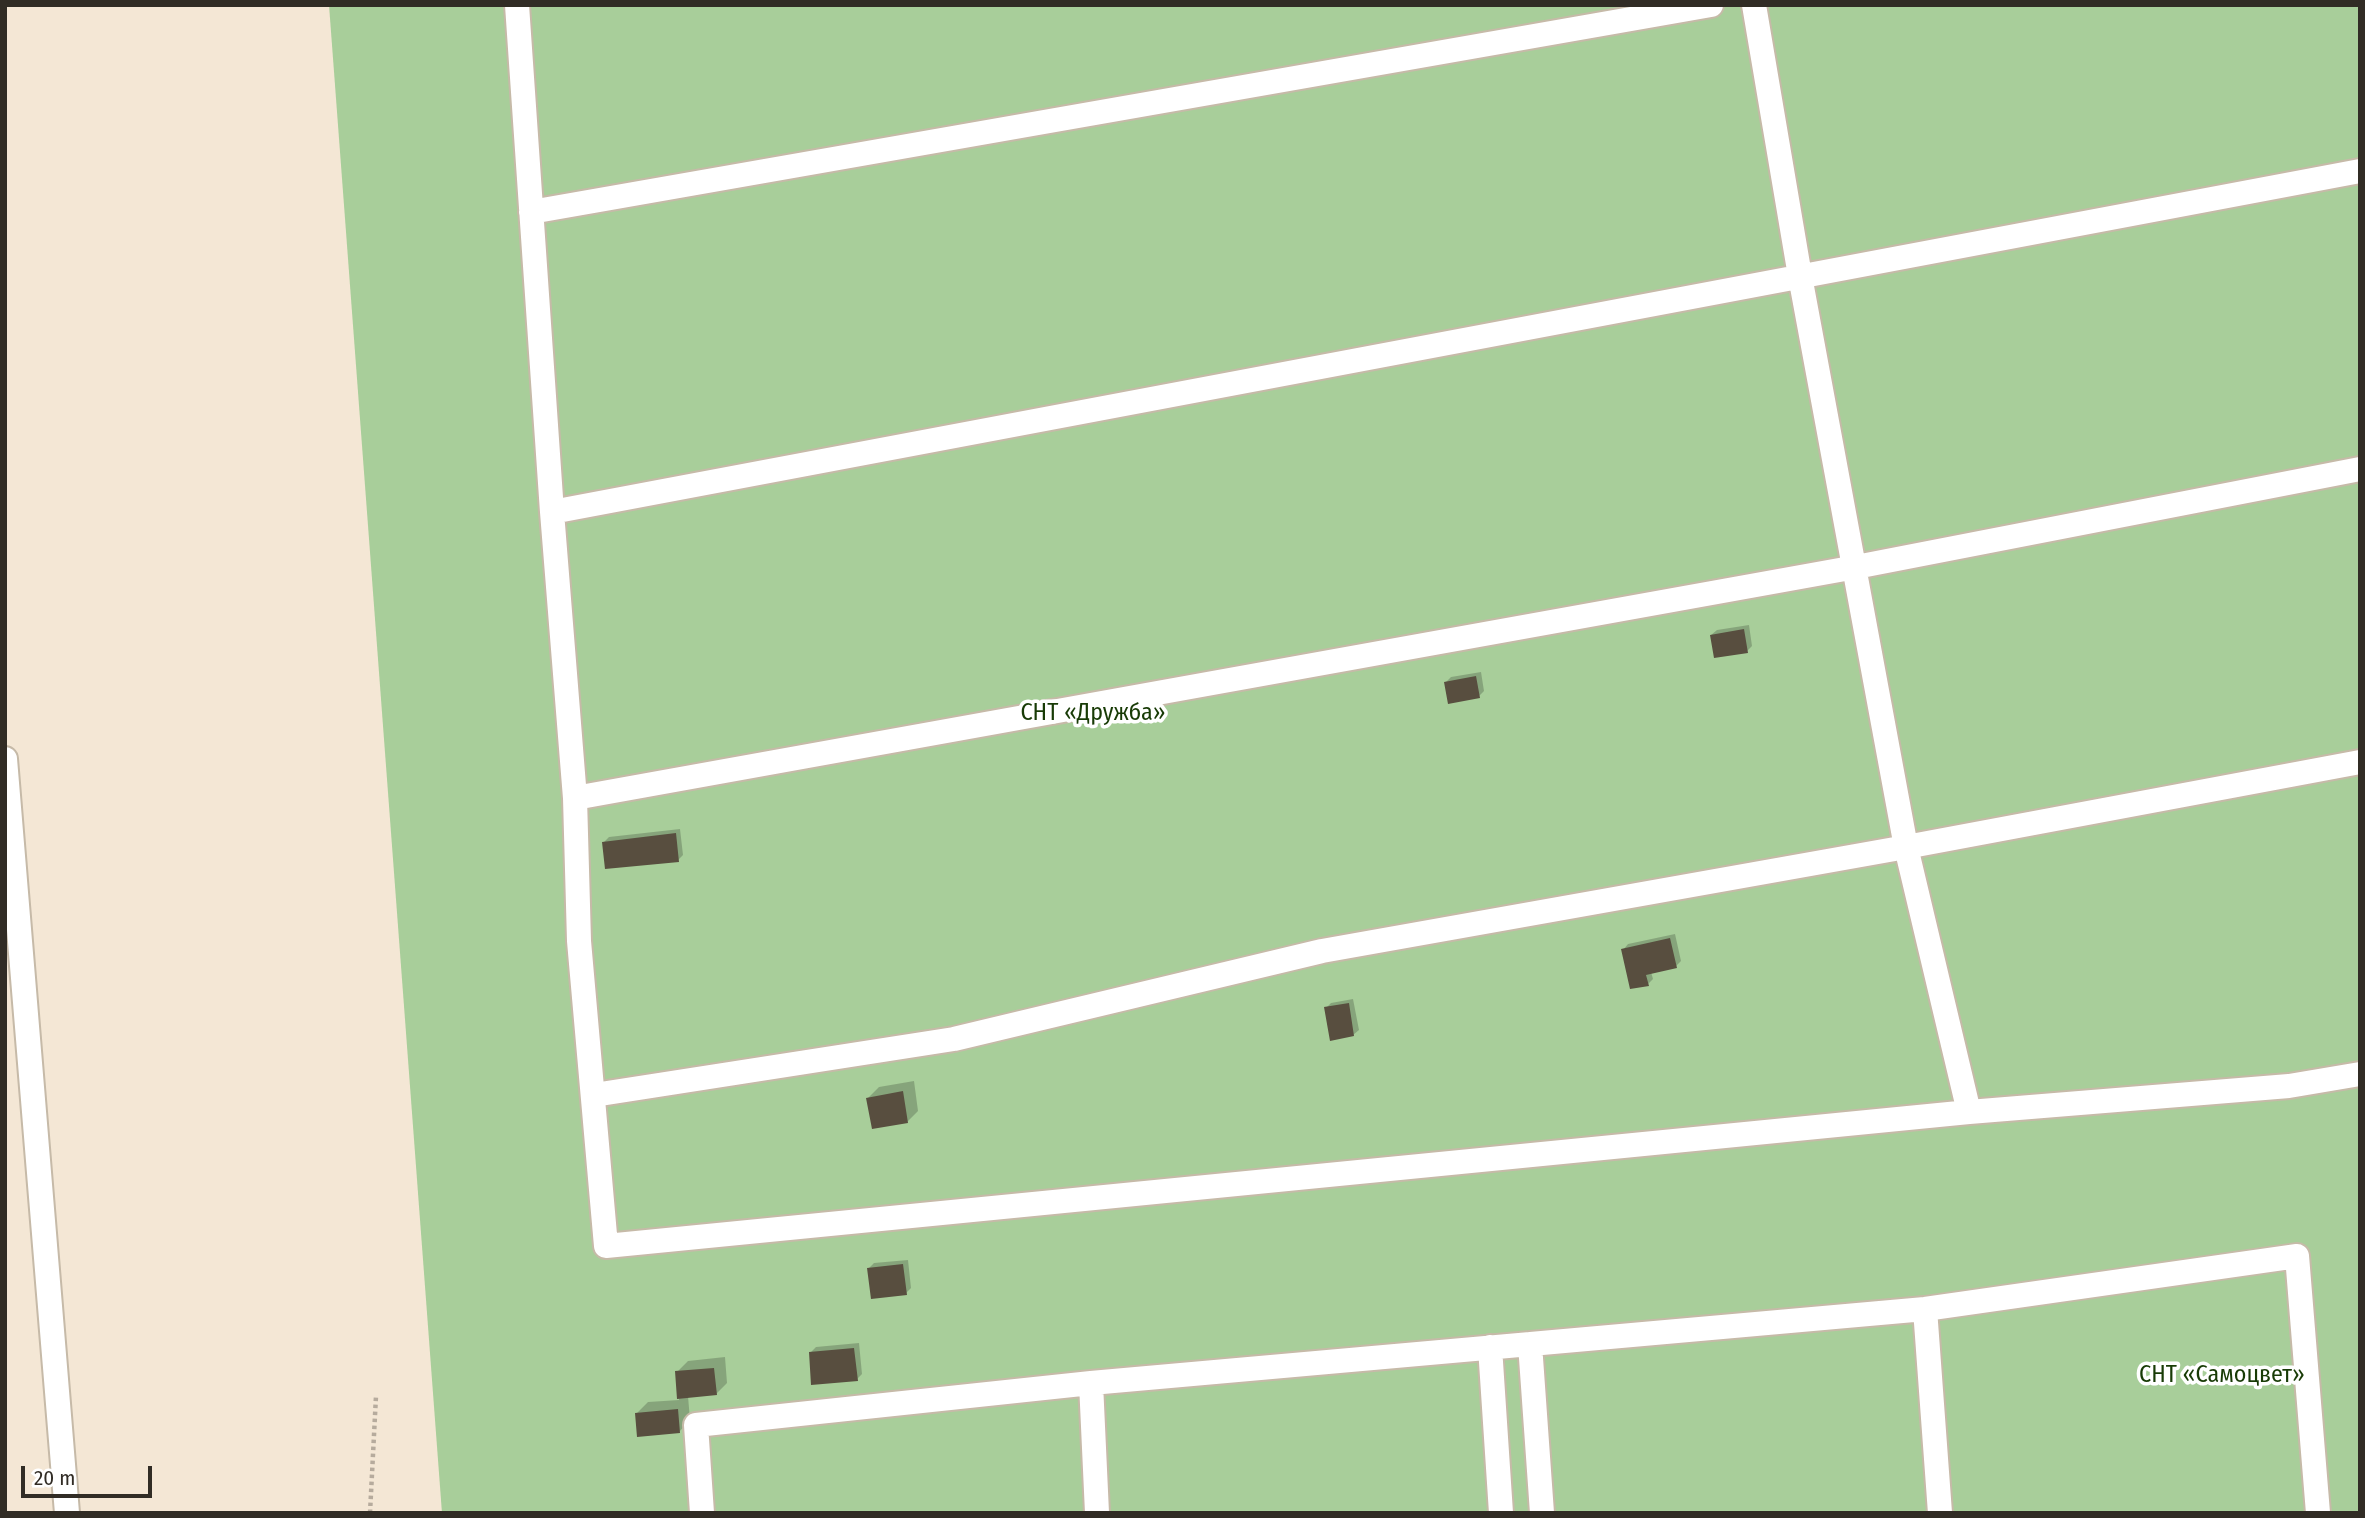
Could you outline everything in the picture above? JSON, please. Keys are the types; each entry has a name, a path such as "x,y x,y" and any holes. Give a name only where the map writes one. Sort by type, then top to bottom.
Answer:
{"lane":[{"path":"516,5 575,798 579,941 606,1246 1969,1112 2290,1086 2360,1074"},
{"path":"531,212 1711,5"},
{"path":"1754,5 1800,276 1906,847 1969,1112"},
{"path":"552,512 2360,171"},
{"path":"575,798 1856,567 2360,469"},
{"path":"5,759 67,1513"},
{"path":"594,1094 954,1039 1322,951 1906,847 2360,762"},
{"path":"702,1513 695,1425 1091,1383 1925,1309 2297,1256 2318,1513"},
{"path":"1925,1309 1940,1513"},
{"path":"1530,1344 1542,1513"},
{"path":"1490,1347 1501,1513"},
{"path":"1091,1383 1097,1513"}],"path":[{"path":"370,1513 376,1396"}],"green space":[{"name":"СНТ «Дружба»","path":"329,5 2360,5 2360,1513 442,1513"}],"building":[{"path":"1744,629 1748,653 1714,658 1710,635"},
{"path":"1476,676 1480,698 1448,704 1444,682"},
{"path":"676,833 679,862 605,869 602,842"},
{"path":"1670,938 1677,968 1646,975 1649,986 1630,989 1621,949"},
{"path":"1349,1003 1354,1036 1330,1041 1324,1007"},
{"path":"903,1091 908,1123 872,1129 866,1098"},
{"path":"903,1264 907,1295 871,1299 867,1268"},
{"path":"854,1348 858,1381 811,1385 809,1352"},
{"path":"714,1368 717,1395 677,1399 675,1371"},
{"path":"678,1409 680,1433 637,1437 635,1413"}],"park label":[{"name":"СНТ «Самоцвет»","path":"2222,1375"}]}
